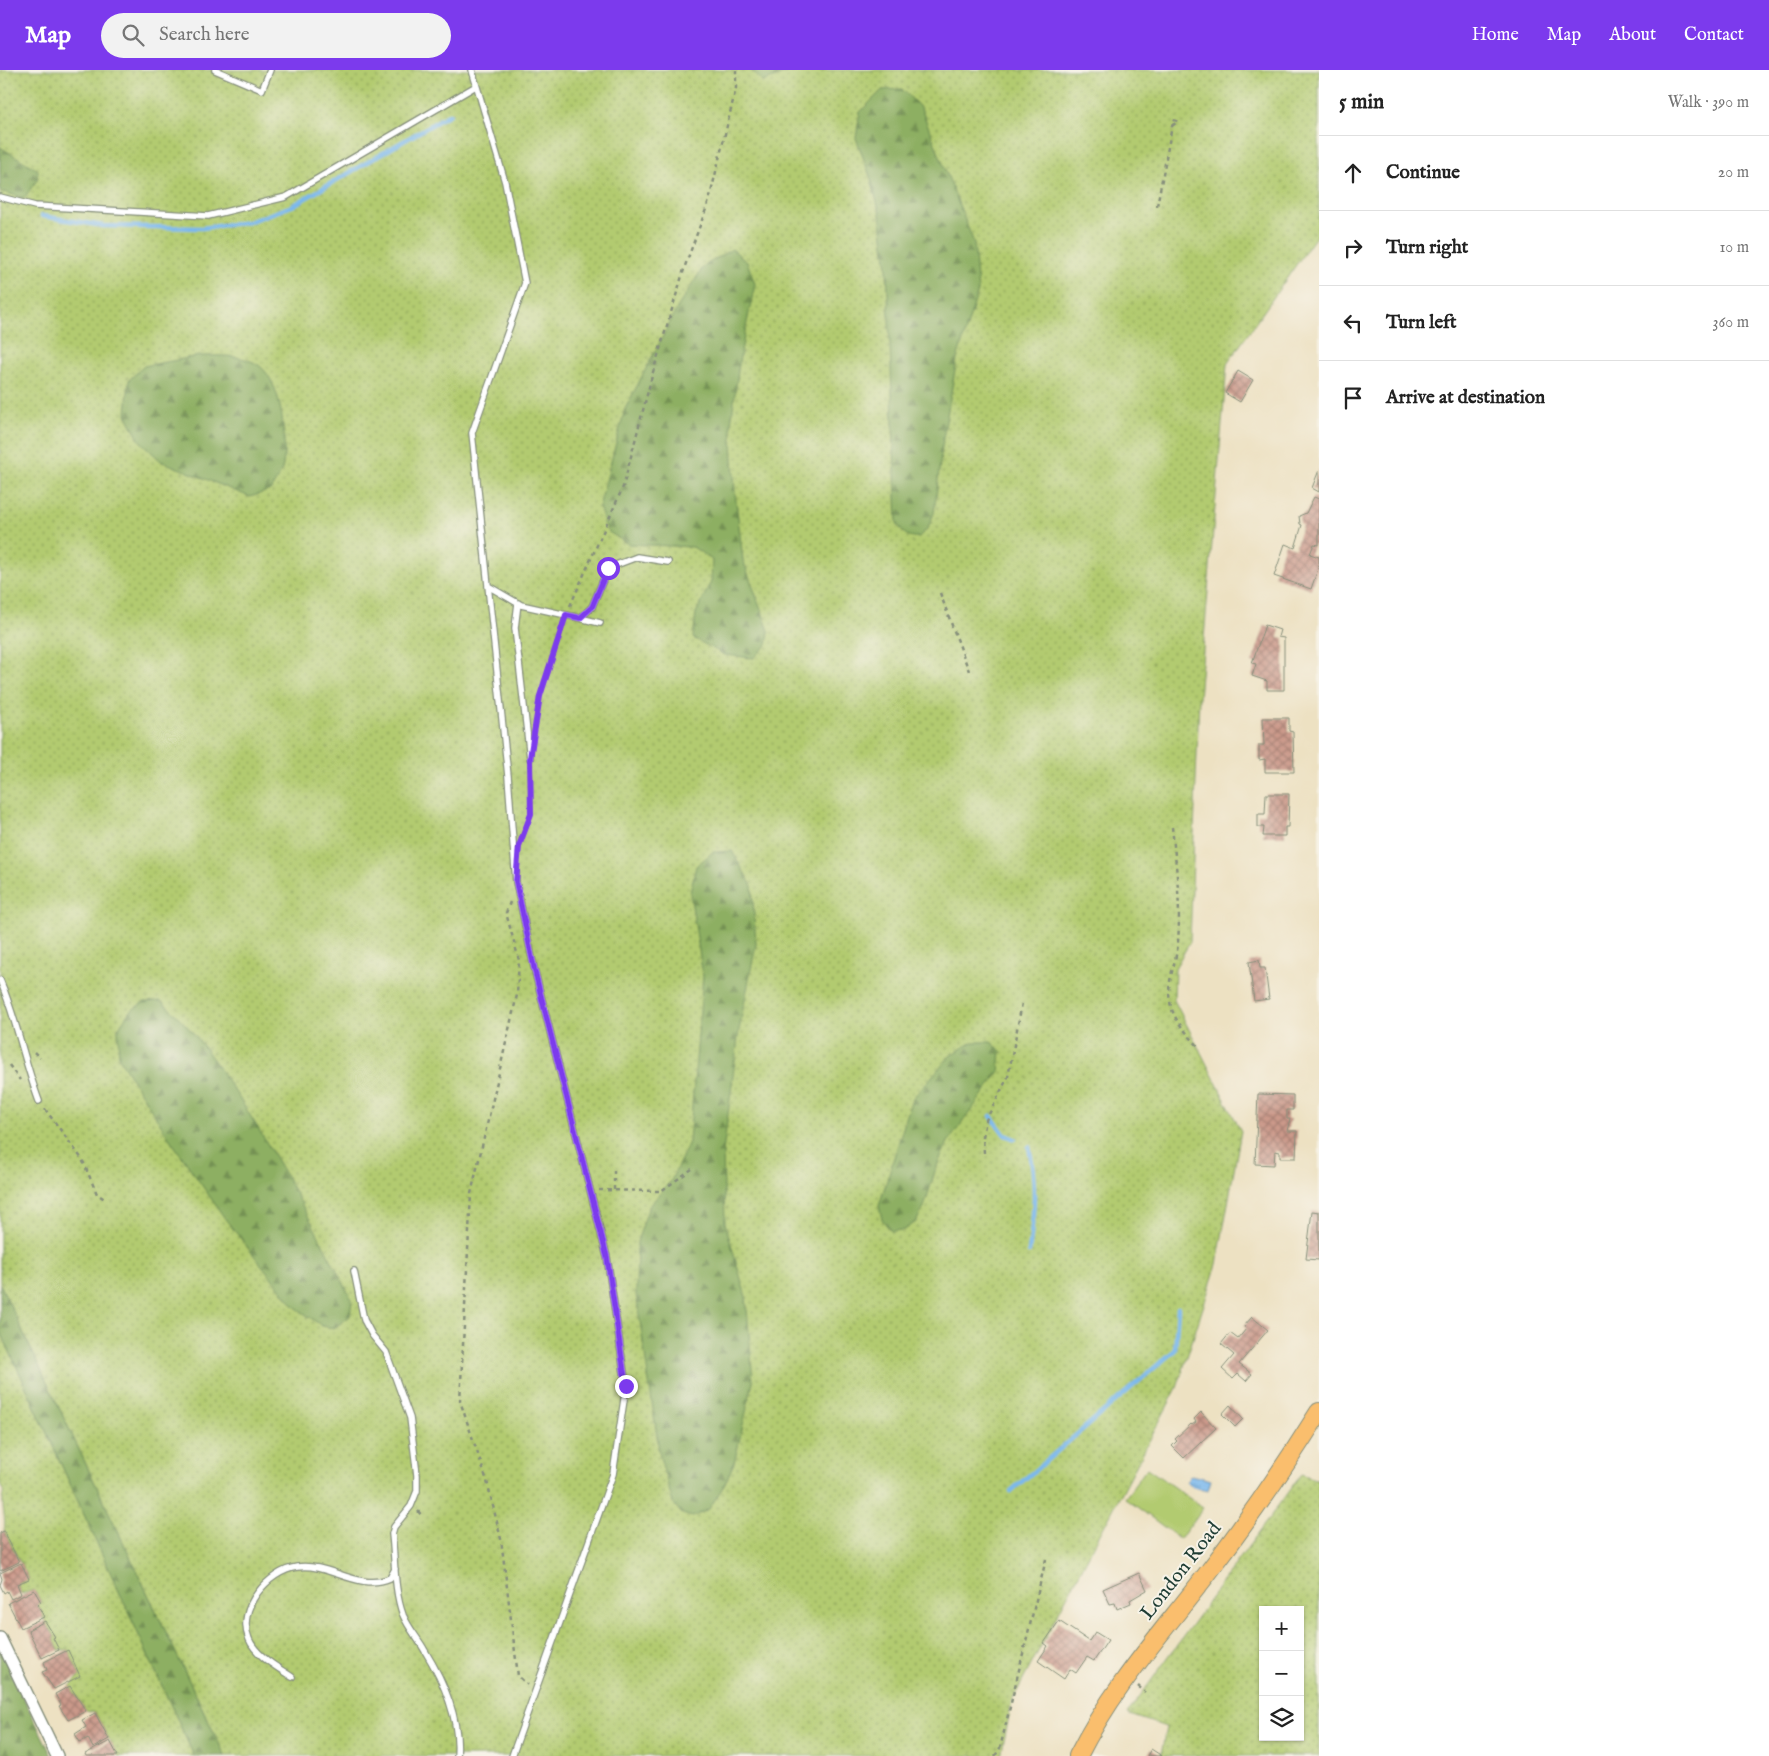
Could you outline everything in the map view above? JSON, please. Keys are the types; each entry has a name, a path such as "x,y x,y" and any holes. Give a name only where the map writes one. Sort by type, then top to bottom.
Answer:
{"main road":[{"name":"London Road","path":"1078,1756 1114,1693 1208,1574 1269,1489 1319,1412"}],"street":[{"path":"0,1638 57,1756"}],"lane":[{"path":"215,70 262,90 270,70"},
{"path":"472,70 505,182 525,283 472,433 508,776 516,882 535,972 607,1257 626,1386 613,1474 534,1690 512,1756"},
{"path":"0,196 35,206 208,216 286,197 476,86"},
{"path":"580,618 592,607 608,568 638,557 668,562"},
{"path":"488,586 518,603 600,623"},
{"path":"518,603 515,628 530,758"},
{"path":"0,980 12,1008 28,1069 39,1101"},
{"path":"354,1272 364,1320 389,1359 393,1376 410,1418 413,1439 417,1491 411,1506 394,1527 392,1534 402,1613 412,1633 425,1650 454,1713 459,1740 458,1756"},
{"path":"292,1676 258,1652 249,1638 247,1614 262,1586 278,1575 296,1567 316,1568 375,1583 390,1578 396,1567"}],"path":[{"path":"535,723 540,696 566,615 623,487 677,293 709,201 736,88 736,70"},
{"path":"1156,206 1172,126"},
{"path":"940,592 968,671"},
{"path":"522,838 531,814 530,758"},
{"path":"1172,827 1179,926 1176,954 1170,978 1170,1002 1180,1024 1198,1046"},
{"path":"516,882 506,913 519,960 517,995 471,1194 460,1401 486,1481 500,1539 518,1676 534,1690"},
{"path":"984,1153 983,1138 986,1120 1008,1077 1022,1003"},
{"path":"9,1065 23,1083"},
{"path":"39,1101 82,1159 97,1194 106,1200"},
{"path":"590,1189 661,1192 692,1169"},
{"path":"614,1170 614,1190"},
{"path":"995,1756 1000,1748 1047,1555"}],"green space":[{"path":"0,70 1319,70 1319,232 1227,364 1199,698 1190,942 1175,968 1174,1000 1241,1131 1217,1264 1177,1388 1012,1701 1001,1756 225,1756 0,1284"},
{"path":"751,70 793,70 763,82"},
{"path":"902,89 921,108 974,243 978,291 957,359 943,438 934,513 928,528 919,537 911,537 905,534 897,523 887,268 880,214 871,179 856,138 860,112 882,90"},
{"path":"0,147 38,170 37,180 24,198 0,191"},
{"path":"732,249 747,262 755,284 740,356 731,424 735,493 743,560 769,631 767,645 754,658 725,655 693,638 696,613 711,582 712,560 693,547 628,544 607,531 599,507 625,409 679,305 704,266"},
{"path":"199,356 227,356 248,360 264,370 271,381 281,409 284,454 280,474 271,490 250,497 161,461 140,441 126,414 129,380 144,366"},
{"path":"732,851 752,886 756,944 739,1030 723,1152 725,1223 746,1297 753,1382 734,1463 723,1487 709,1509 693,1517 682,1514 673,1503 660,1457 636,1294 637,1242 649,1206 671,1181 689,1142 703,976 690,893 696,866 713,852"},
{"path":"161,1001 195,1035 232,1088 271,1150 326,1249 352,1300 350,1316 334,1328 322,1326 294,1306 226,1220 167,1135 119,1058 118,1029 129,1012 144,1002"},
{"path":"972,1042 991,1042 1001,1051 999,1072 948,1142 936,1168 924,1207 916,1222 904,1230 891,1231 882,1219 879,1206 912,1099 951,1055"},
{"path":"0,1284 225,1756 194,1756 0,1330"},
{"path":"0,1330 194,1756 118,1756 95,1713 86,1711 70,1686 80,1676 68,1650 59,1650 53,1638 55,1637 50,1628 48,1629 38,1605 41,1602 34,1590 21,1594 17,1584 29,1579 4,1531 4,1492 0,1485"},
{"path":"1147,1468 1203,1508 1180,1539 1125,1498"},
{"path":"1301,1474 1319,1480 1319,1756 1161,1756 1166,1727 1127,1714"},
{"path":"0,1649 52,1756 2,1756 0,1750"}],"water":[{"path":"1191,1475 1211,1480 1208,1490 1193,1487 1186,1482"}],"building":[{"path":"1238,371 1253,380 1240,402 1225,393"},
{"path":"1319,470 1319,492 1312,488"},
{"path":"1314,497 1319,499 1319,545 1314,544 1310,554 1319,557 1319,566 1311,589 1274,576 1285,544 1295,548 1302,525 1300,524 1299,516 1306,513"},
{"path":"1265,625 1280,630 1278,637 1284,638 1284,690 1267,690 1267,681 1252,676 1256,664 1252,663"},
{"path":"1263,718 1289,718 1289,731 1293,732 1294,772 1265,772 1265,759 1259,760 1259,745 1264,745"},
{"path":"1266,794 1289,794 1288,827 1285,827 1285,836 1263,836 1264,827 1258,827 1258,814 1265,814"},
{"path":"1259,960 1260,968 1265,968 1269,999 1254,1001 1249,962"},
{"path":"1258,1094 1293,1095 1293,1110 1287,1110 1287,1119 1290,1119 1287,1131 1297,1131 1296,1158 1280,1158 1280,1152 1275,1151 1274,1165 1255,1164"},
{"path":"1312,1211 1319,1212 1319,1260 1306,1259"},
{"path":"1252,1317 1268,1330 1239,1364 1252,1374 1246,1381 1238,1374 1233,1379 1222,1369 1234,1355 1221,1344 1230,1333 1238,1339 1246,1329 1244,1326"},
{"path":"1230,1405 1243,1419 1235,1427 1222,1414"},
{"path":"1201,1412 1216,1428 1184,1458 1172,1446 1177,1441 1175,1439 1191,1424 1196,1422 1194,1419"},
{"path":"4,1531 19,1562 0,1571 0,1533"},
{"path":"21,1563 29,1579 17,1584 21,1594 11,1599 7,1591 4,1593 0,1585 2,1579 0,1573"},
{"path":"1139,1573 1147,1590 1130,1600 1131,1603 1117,1609 1115,1603 1110,1604 1103,1589"},
{"path":"34,1590 41,1602 38,1605 44,1617 21,1628 8,1603"},
{"path":"45,1621 55,1637 53,1638 59,1650 42,1658 28,1630"},
{"path":"1059,1621 1089,1641 1095,1632 1108,1640 1094,1661 1087,1657 1076,1673 1070,1669 1064,1679 1038,1661 1048,1646 1044,1643"},
{"path":"68,1650 80,1676 54,1689 42,1672 47,1670 44,1662"},
{"path":"70,1686 86,1711 68,1720 59,1706 61,1705 55,1694"},
{"path":"95,1713 109,1739 93,1748 88,1738 80,1742 75,1734 86,1727 82,1720"},
{"path":"110,1741 118,1756 86,1756 85,1754"},
{"path":"1151,1749 1162,1756 1147,1756"}],"waterway":[{"path":"42,216 104,226 202,228 248,222 292,206 450,114"},
{"path":"991,1116 1005,1135 1015,1139"},
{"path":"1029,1147 1032,1160 1034,1199 1029,1252"},
{"path":"1011,1491 1175,1350 1178,1308"}],"route":[{"path":"608,568 592,607 580,618 566,615 540,696 530,758 531,814 519,846 516,882 535,972 607,1257 626,1386"}]}
